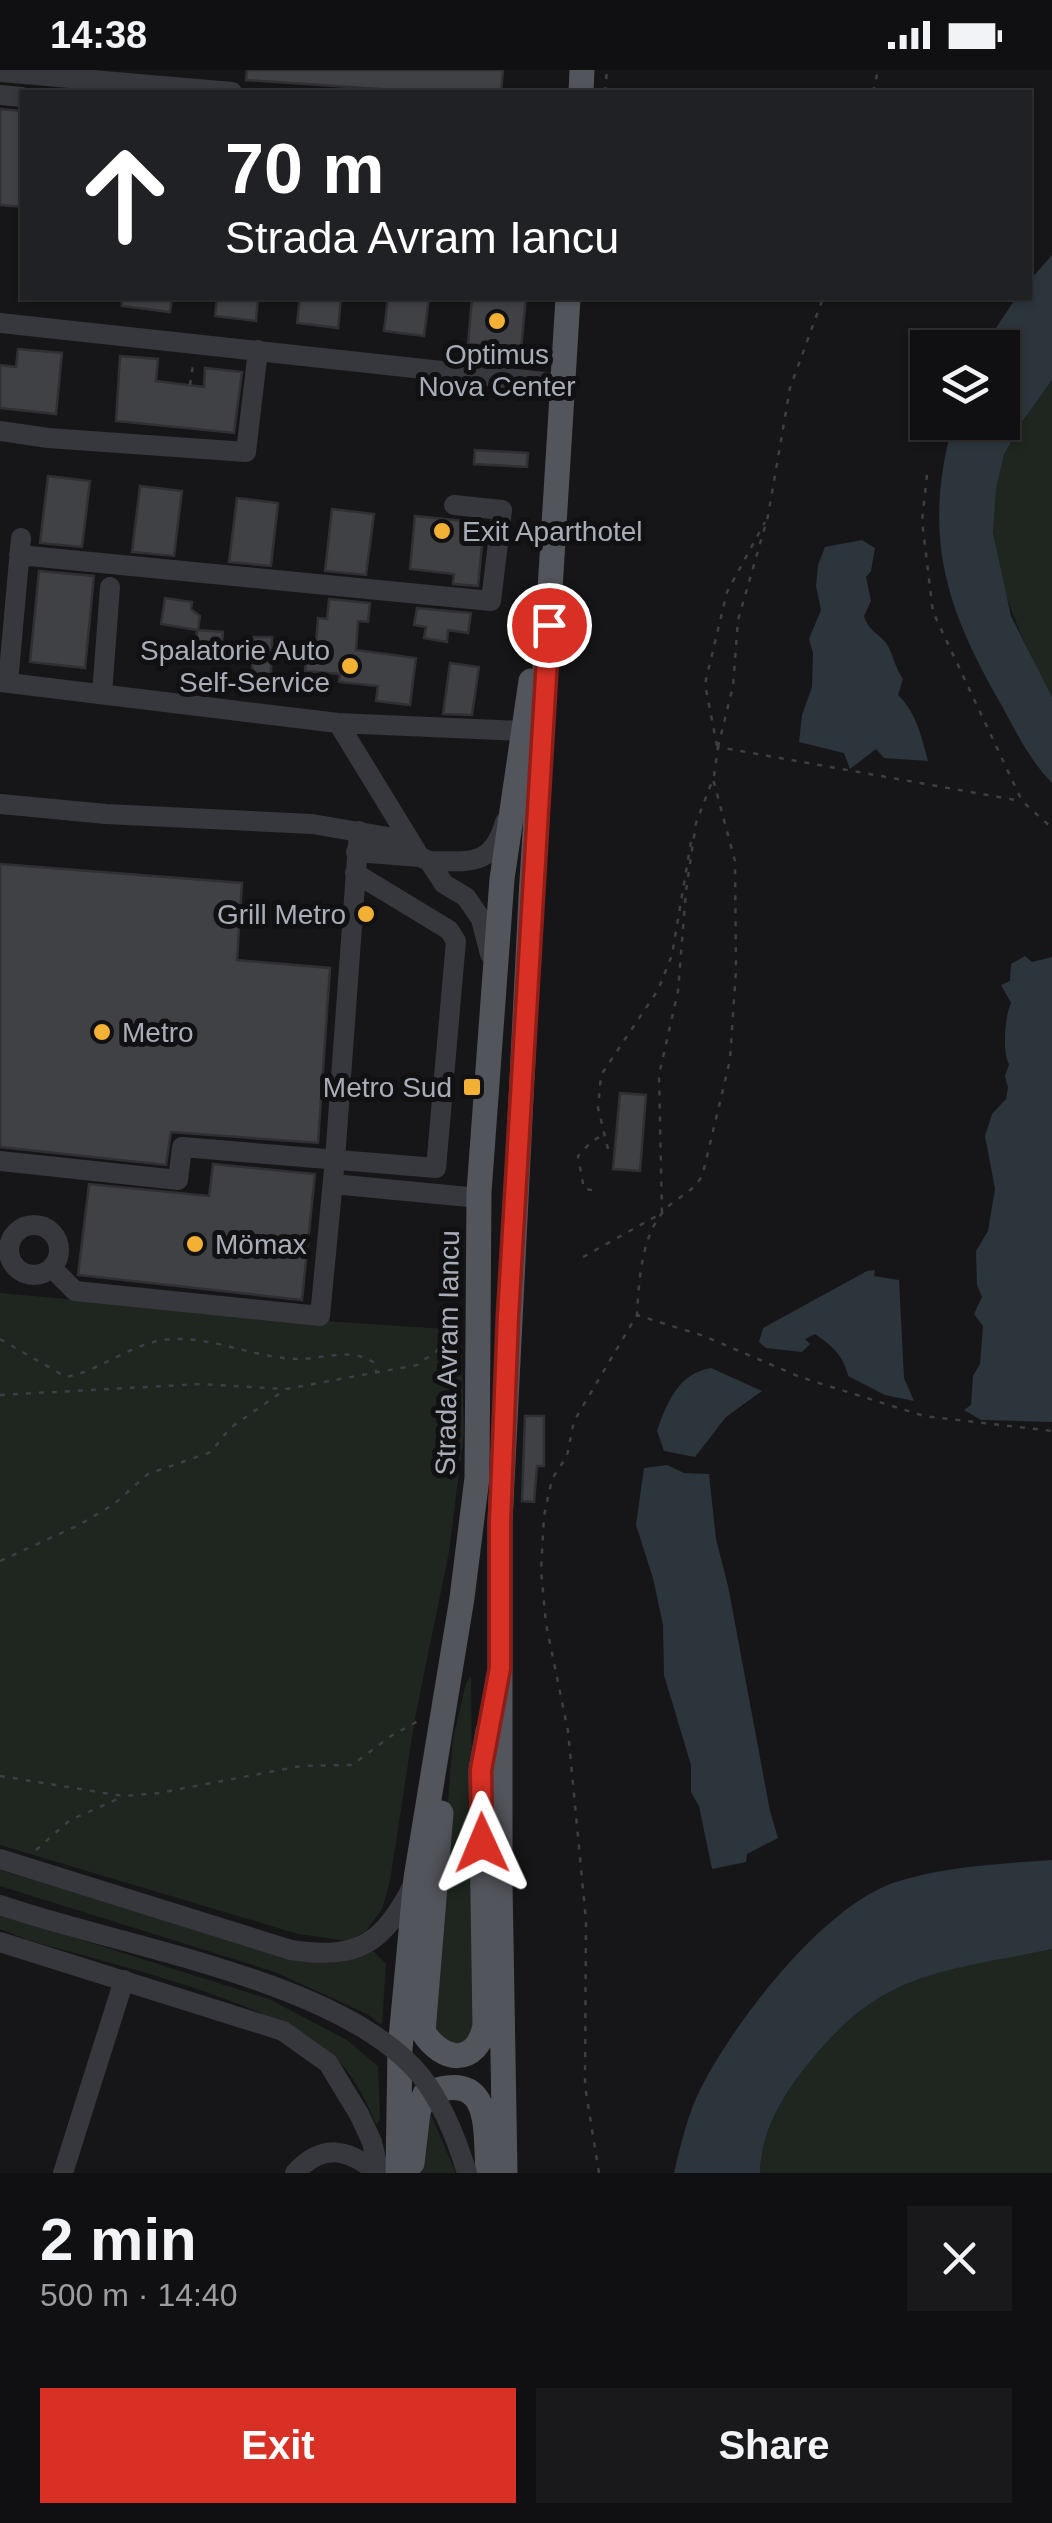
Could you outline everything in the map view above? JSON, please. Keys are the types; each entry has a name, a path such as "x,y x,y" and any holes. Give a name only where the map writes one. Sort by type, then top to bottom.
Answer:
{"main road":[{"name":"Strada Avram Iancu","path":"505,2173 500,1522 531,897 548,655 551,534 568,300"},
{"name":"Strada Avram Iancu","path":"398,2173 400,2049 430,1722 462,1598 477,1478 479,1198 501,890 551,534"},
{"path":"430,1722 444,1779 423,2032 434,2050 450,2056 467,2054 481,2043 485,2026 481,1770 500,1668"},
{"path":"412,2173 418,2112 425,2094 440,2088 462,2087 478,2098 485,2112 488,2173"}],"street":[{"path":"0,72 209,90"},
{"path":"0,323 562,384"},
{"path":"0,431 246,452 258,350"},
{"path":"454,505 502,510 491,600 20,547 4,683 338,722 524,730"},
{"path":"102,694 110,587"},
{"path":"338,722 425,859 444,884 466,897 486,930 494,978"},
{"path":"357,852 400,839 425,859 469,862 485,857 503,831 515,795"},
{"path":"0,804 312,824 357,852 449,930 456,941 436,1168 182,1147 178,1180 0,1161"},
{"path":"52,1268 75,1291 320,1316 336,1159 357,852"},
{"path":"453,861 501,890"},
{"path":"466,897 501,890"},
{"path":"333,1184 479,1198"},
{"path":"0,1859 292,1950 316,1954 347,1951 372,1942 397,1916 416,1878"},
{"path":"0,1906 276,1987 368,2029 421,2076 455,2136 467,2173"},
{"path":"0,1942 283,2031 328,2064 372,2142 378,2173"},
{"path":"64,2173 124,1980"},
{"path":"295,2173 308,2158 333,2151 359,2158 378,2173"}],"path":[{"path":"608,1149 598,1108 601,1075 658,990 672,955 688,849 713,779 733,686 738,620 768,516 790,388 822,300"},
{"path":"190,385 196,344"},
{"path":"926,475 922,521 933,612 1022,801 1052,828"},
{"path":"718,747 704,684 727,592 768,516"},
{"path":"718,747 1022,801"},
{"path":"583,1258 662,1213 698,1186 704,1173 730,1060 736,970 735,861 713,779"},
{"path":"599,2173 585,2086 586,1922 568,1731 546,1624 541,1570 544,1516 552,1479 567,1456 574,1421 637,1315 641,1262 662,1213 659,1075 678,990 696,825"},
{"path":"592,1190 584,1189 578,1156 603,1136"},
{"path":"637,1315 704,1336 800,1376 924,1416 1052,1431"},
{"path":"0,1394 201,1384 286,1388 417,1365 455,1337"},
{"path":"0,1338 66,1377 83,1374 129,1349 175,1338 298,1359 364,1355 376,1364 376,1373"},
{"path":"0,1561 79,1526 114,1504 148,1474 212,1452 230,1428 286,1388"},
{"path":"0,1776 123,1796 159,1792 301,1766 352,1765 391,1736 430,1722"},
{"path":"33,1852 70,1820 123,1796"}],"shaded area":[{"path":"1052,255 1052,380 1020,426 1020,330 994,330 1015,300 1032,300 1032,278"},
{"path":"1052,380 1052,697 1011,610 995,546 996,483 1012,440 1020,440 1021,424"},
{"path":"949,440 1012,440 996,488 993,533 1011,616 1052,697 1052,783 1018,736 982,670 953,603 940,536"},
{"path":"862,540 875,548 866,577 871,601 864,616 886,644 903,679 898,695 914,717 928,761 884,758 876,749 850,769 844,753 799,742 802,715 812,687 813,653 809,639 821,610 816,586 818,565 825,547"},
{"path":"1025,956 1032,962 1052,957 1052,1422 981,1420 964,1410 971,1405 983,1326 974,1314 982,1297 977,1285 976,1251 988,1231 995,1189 985,1136 992,1114 1006,1099 1008,1088 1005,1034 1011,1003 1001,985 1010,981 1011,964"},
{"path":"875,1270 874,1276 899,1280 904,1378 914,1401 885,1395 848,1376 836,1352 815,1334 805,1339 810,1344 802,1352 766,1348 759,1342 763,1328"},
{"path":"0,1293 461,1330 464,1433 449,1552 415,1718 390,1881 382,1909 366,1931 348,1941 298,1934 0,1845"},
{"path":"711,1368 762,1391 726,1417 695,1457 664,1451 657,1431 670,1400 682,1382"},
{"path":"667,1465 684,1473 709,1474 716,1539 778,1838 747,1854 746,1862 712,1869 699,1806 691,1792 691,1765 664,1675 663,1625 653,1578 636,1525 644,1468"},
{"path":"471,1676 474,2020 470,2039 452,2047 430,2027 453,1738"},
{"path":"1052,1860 1052,1949 944,1971 887,1994 832,2036 795,2081 768,2131 760,2173 674,2173 693,2106 717,2059 784,1969 838,1916 866,1896 912,1877"},
{"path":"0,1870 291,1958 333,1962 373,1951 386,1964 382,2025 367,2014 275,1972 0,1886"},
{"path":"0,1914 269,1999 347,2040 378,2066 380,2120 376,2125 362,2094 342,2065 318,2043 283,2023 196,1989 28,1940 0,1929"},
{"path":"1052,1949 1052,2173 760,2173 768,2131 787,2093 832,2037 859,2012 886,1994 944,1971"},
{"path":"428,2108 456,2173 420,2173 423,2117"}],"building":[{"path":"247,70 503,70 501,90 393,90 246,80"},
{"path":"0,109 20,111 20,207 0,205"},
{"path":"122,300 172,300 170,312 122,306"},
{"path":"217,300 258,300 256,321 215,316"},
{"path":"300,300 341,300 338,328 297,323"},
{"path":"388,300 429,300 424,336 384,331"},
{"name":"Optimus Nova Center","path":"472,300 526,300 521,349 468,344"},
{"path":"18,349 62,353 56,414 0,408 0,365 16,367"},
{"path":"120,356 158,359 156,381 204,387 205,368 242,372 234,433 116,421"},
{"path":"475,450 528,453 527,467 474,464"},
{"path":"48,476 90,481 82,547 40,543"},
{"path":"140,486 182,491 174,556 132,552"},
{"path":"237,498 278,503 271,566 229,562"},
{"path":"332,509 374,514 366,575 325,571"},
{"path":"415,516 484,523 478,586 453,584 454,574 410,569"},
{"path":"39,571 94,576 85,668 30,662"},
{"path":"165,598 192,602 191,609 200,616 198,630 223,632 220,663 194,661 197,630 161,624"},
{"path":"329,599 370,603 368,622 358,621 356,650 416,658 410,705 376,701 378,686 339,682 340,674 305,671 308,643 316,644 318,618 327,619"},
{"path":"417,608 471,613 468,633 448,630 447,642 424,638 426,627 414,625"},
{"path":"253,637 272,637 271,674 252,673"},
{"path":"450,663 479,667 472,715 443,714"},
{"name":"Metro","path":"0,864 242,883 237,960 330,968 318,1143 171,1132 166,1165 0,1147"},
{"path":"620,1093 646,1095 640,1171 613,1169"},
{"name":"Mömax","path":"213,1164 315,1174 302,1300 78,1275 89,1184 209,1196"},
{"path":"525,1416 544,1416 544,1466 537,1466 534,1502 522,1501"}],"place":[{"name":"Optimus Nova Center","path":"497,321"},
{"name":"Exit Aparthotel","path":"442,531"},
{"name":"Spalatorie Auto Self-Service","path":"350,666"},
{"name":"Grill Metro","path":"366,914"},
{"name":"Metro","path":"102,1032"},
{"name":"Metro Sud","path":"472,1087"},
{"name":"Mömax","path":"195,1244"}],"route":[{"path":"482,1843 481,1770 500,1668 500,1522 508,1316 549,625"}]}
